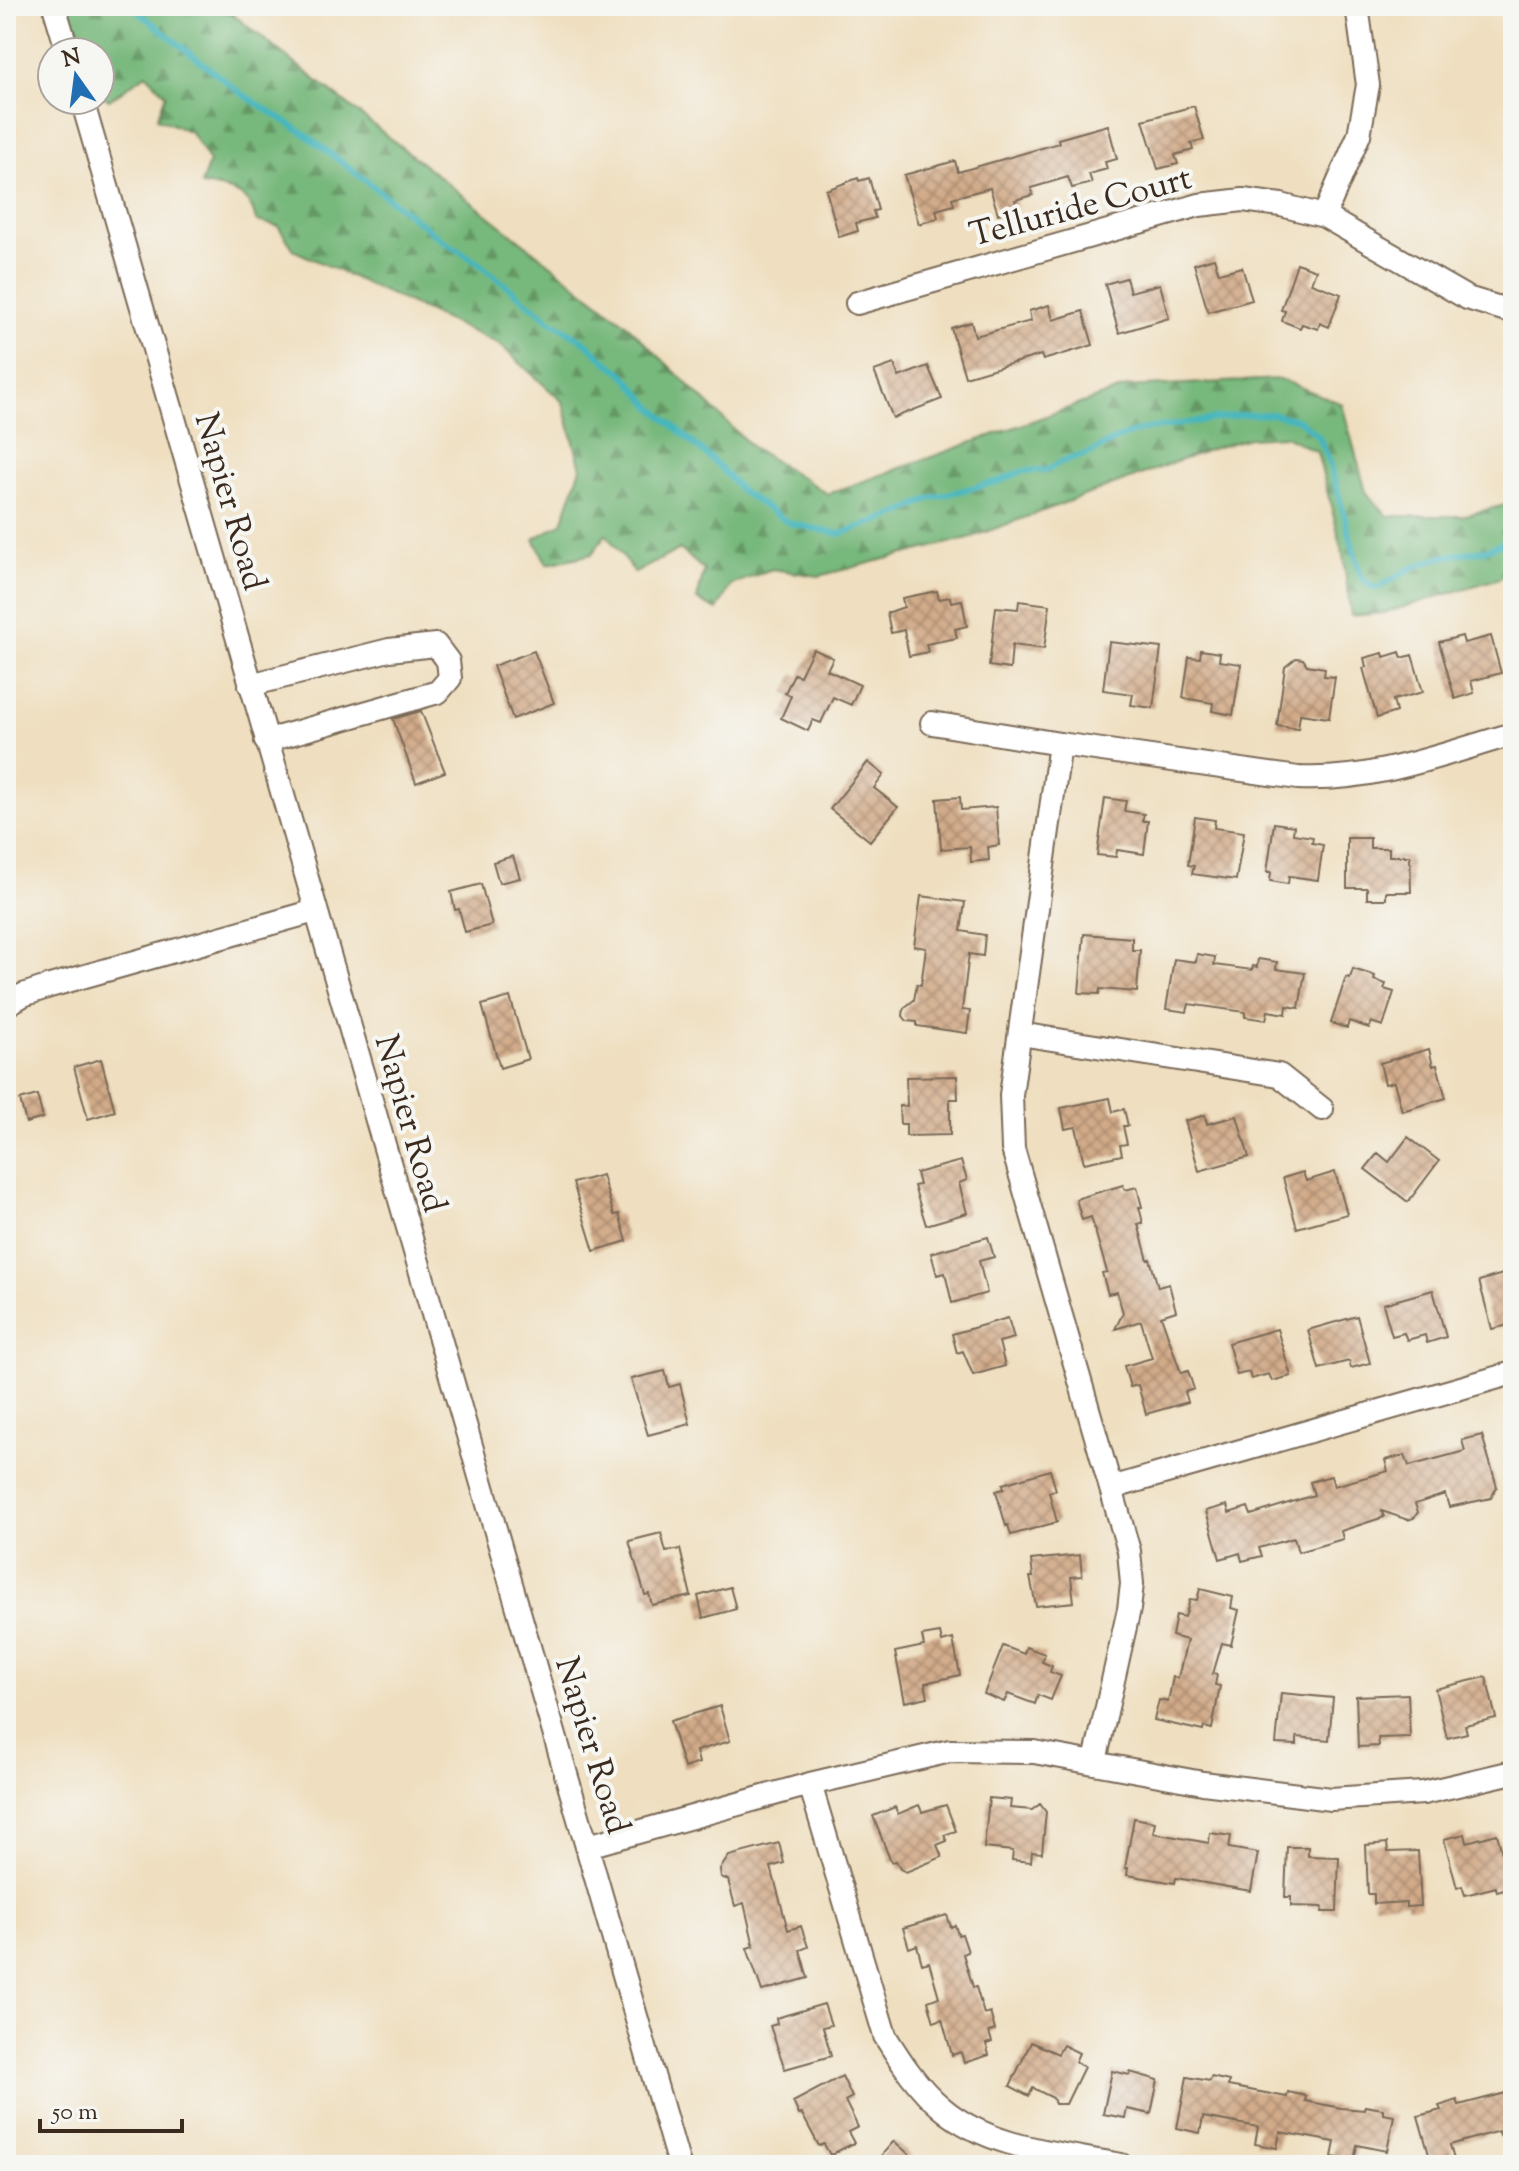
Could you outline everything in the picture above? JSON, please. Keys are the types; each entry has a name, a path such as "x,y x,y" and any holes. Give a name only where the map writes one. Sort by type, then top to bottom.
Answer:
{"street":[{"path":"54,6 63,36"},
{"path":"1324,216 1359,135 1368,85 1357,6"},
{"name":"Napier Road","path":"87,116 679,2165"},
{"name":"Telluride Court","path":"857,303 1199,205 1243,200 1281,205 1324,216 1467,298 1513,312"},
{"path":"250,685 389,650 436,645 448,661 450,678 438,692 266,741"},
{"path":"932,723 1060,744 1331,780 1366,775 1513,734"},
{"path":"1060,744 1011,1095 1013,1149 1129,1551 1132,1584 1123,1644 1095,1761"},
{"path":"6,1005 23,995 50,986 315,911"},
{"path":"1020,1034 1279,1075 1322,1109"},
{"path":"1111,1488 1513,1373"},
{"path":"588,1846 810,1784 950,1751 1034,1752 1203,1783 1331,1799 1423,1793 1513,1772"},
{"path":"810,1784 885,2036 908,2071 943,2109 979,2131 1020,2146 1121,2165"}],"green space":[{"path":"67,6 222,6 625,323 752,447 828,494 1127,387 1280,379 1342,404 1366,492 1388,516 1462,516 1513,503 1513,574 1384,613 1351,616 1342,548 1317,452 1285,436 1249,438 1211,449 972,537 819,576 772,569 731,585 717,610 697,600 704,570 680,549 635,573 606,534 592,554 547,564 534,539 562,523 581,468 563,402 499,344 295,251 278,226 256,221 249,203 243,197 229,190 201,185 209,162 191,132 157,118 166,94 146,74 116,95 116,36 77,36"}],"building":[{"path":"1194,106 1204,140 1191,143 1193,150 1175,155 1178,164 1158,169 1143,120"},
{"path":"1108,125 1117,159 1105,162 1107,169 1089,174 1092,183 1072,188 1068,177 1031,188 1033,195 1015,200 1017,208 998,214 990,188 952,198 954,205 936,210 938,218 919,224 904,175 955,161 958,172 1059,143 1058,139"},
{"path":"858,178 859,181 869,178 878,210 873,211 875,218 856,223 858,231 839,237 826,190"},
{"path":"1214,258 1219,273 1242,267 1252,300 1208,312 1194,264"},
{"path":"1297,263 1316,270 1311,283 1341,294 1329,327 1320,323 1318,329 1302,324 1300,328 1282,321 1285,311 1281,310"},
{"path":"1126,278 1130,292 1160,284 1169,318 1119,333 1105,284"},
{"path":"1049,305 1053,320 1083,311 1093,345 1043,360 1041,355 965,377 951,328 971,322 975,336 1031,321 1029,311"},
{"path":"894,364 899,377 928,366 942,399 893,418 874,371"},
{"path":"937,591 939,599 950,597 951,602 962,600 967,626 955,629 957,638 926,644 928,652 909,656 904,630 891,633 887,613 904,607 902,598"},
{"path":"1019,601 1050,605 1044,649 1012,645 1010,669 989,666 996,607 1018,609"},
{"path":"1462,636 1464,643 1491,636 1501,673 1471,681 1474,693 1455,699 1439,642"},
{"path":"1109,642 1161,648 1153,708 1131,705 1133,694 1103,690"},
{"path":"813,649 833,658 827,670 860,685 851,705 833,697 821,723 813,720 808,731 781,718 791,696 785,693 794,674 800,676"},
{"path":"1201,650 1220,653 1219,661 1241,664 1233,715 1212,711 1213,703 1183,698 1189,657 1200,658"},
{"path":"534,651 554,703 513,719 493,666"},
{"path":"1400,652 1402,658 1412,655 1423,692 1393,700 1396,712 1377,718 1363,668 1366,667 1364,658"},
{"path":"1296,658 1303,659 1307,665 1325,668 1324,676 1335,677 1329,718 1300,714 1298,729 1277,726 1285,667"},
{"path":"421,711 445,772 416,783 393,719"},
{"path":"868,762 884,775 874,788 898,807 870,841 830,809"},
{"path":"960,797 961,810 996,807 999,845 988,847 989,860 971,862 970,847 941,849 937,799"},
{"path":"1105,798 1126,801 1124,811 1144,814 1142,821 1148,821 1144,854 1117,850 1116,857 1097,855"},
{"path":"1195,817 1215,820 1214,828 1244,832 1236,880 1192,874 1194,866 1188,865"},
{"path":"1274,823 1294,826 1293,834 1313,837 1312,843 1323,845 1318,880 1289,876 1288,884 1270,881 1271,872 1267,872"},
{"path":"1347,838 1370,838 1370,848 1389,848 1389,856 1410,856 1411,892 1386,892 1386,899 1367,899 1367,888 1347,888"},
{"path":"513,856 520,878 499,883 493,862"},
{"path":"481,884 492,925 465,932 451,892"},
{"path":"921,896 965,902 961,931 985,935 983,956 969,954 962,1010 970,1011 967,1033 917,1026 917,1022 907,1021 903,1016 904,1008 914,1000 917,984 921,985 926,948 914,946"},
{"path":"1084,934 1132,938 1132,950 1140,950 1137,992 1100,989 1099,994 1079,993"},
{"path":"1197,954 1215,957 1214,965 1252,970 1253,966 1257,967 1258,959 1277,962 1276,969 1305,973 1299,1008 1287,1006 1286,1014 1268,1011 1266,1020 1245,1017 1245,1012 1189,1004 1187,1012 1166,1009 1174,959 1196,962"},
{"path":"1353,969 1375,976 1374,980 1386,984 1384,989 1394,992 1383,1026 1371,1022 1369,1028 1349,1021 1347,1028 1331,1023 1346,977 1350,978"},
{"path":"510,997 528,1059 500,1068 482,1005"},
{"path":"1429,1049 1446,1098 1402,1111 1394,1082 1385,1084 1380,1063"},
{"path":"101,1059 115,1111 88,1119 74,1067"},
{"path":"957,1076 958,1099 950,1099 950,1135 906,1136 906,1124 900,1124 899,1106 907,1106 906,1077"},
{"path":"37,1095 43,1118 26,1123 20,1100"},
{"path":"1110,1098 1113,1112 1124,1109 1128,1126 1123,1126 1127,1144 1120,1145 1122,1155 1084,1163 1076,1127 1065,1129 1061,1108"},
{"path":"1205,1115 1207,1124 1237,1116 1249,1157 1199,1171 1185,1121"},
{"path":"1408,1137 1439,1161 1408,1202 1365,1169 1378,1153 1389,1162"},
{"path":"961,1161 967,1180 959,1183 967,1213 926,1225 914,1186 919,1185 916,1173"},
{"path":"1303,1172 1306,1181 1335,1172 1347,1214 1297,1228 1283,1178"},
{"path":"602,1175 614,1215 619,1214 627,1241 594,1251 573,1183"},
{"path":"1123,1185 1125,1190 1137,1187 1143,1223 1138,1224 1148,1260 1158,1287 1169,1284 1176,1311 1161,1316 1181,1373 1188,1371 1194,1389 1185,1392 1188,1402 1146,1414 1138,1385 1130,1387 1124,1366 1152,1358 1141,1321 1115,1329 1123,1313 1117,1292 1108,1294 1102,1273 1107,1272 1091,1217 1082,1220 1076,1199"},
{"path":"988,1237 994,1257 979,1261 987,1293 952,1303 945,1273 937,1275 931,1253"},
{"path":"1513,1271 1513,1324 1492,1329 1479,1281"},
{"path":"1433,1290 1446,1337 1427,1343 1425,1335 1407,1340 1404,1333 1392,1336 1383,1304"},
{"path":"1357,1316 1370,1363 1351,1368 1349,1361 1319,1369 1308,1330"},
{"path":"1008,1318 1014,1338 999,1342 1005,1366 973,1375 963,1351 957,1353 952,1334"},
{"path":"1277,1329 1291,1376 1272,1381 1269,1374 1251,1379 1249,1372 1237,1375 1228,1343"},
{"path":"665,1371 669,1387 680,1384 690,1424 648,1435 631,1379"},
{"path":"1482,1435 1497,1487 1491,1498 1449,1507 1445,1494 1415,1504 1418,1512 1414,1518 1408,1520 1382,1511 1384,1517 1341,1531 1343,1539 1298,1552 1294,1538 1259,1548 1262,1556 1242,1561 1240,1553 1220,1559 1206,1511 1227,1505 1229,1513 1248,1507 1251,1515 1314,1495 1310,1482 1331,1476 1334,1486 1388,1471 1385,1460 1405,1455 1409,1466 1465,1451 1462,1440"},
{"path":"1050,1470 1056,1490 1049,1492 1057,1522 1011,1535 996,1491 1004,1489 1003,1484"},
{"path":"661,1533 666,1552 680,1549 691,1596 652,1605 649,1594 645,1595 629,1541"},
{"path":"1080,1555 1082,1576 1071,1577 1074,1602 1036,1606 1030,1577 1033,1577 1031,1560"},
{"path":"730,1587 736,1609 703,1618 698,1596"},
{"path":"1200,1589 1233,1597 1231,1608 1239,1610 1231,1645 1222,1643 1213,1674 1217,1675 1215,1685 1220,1686 1212,1729 1204,1727 1203,1731 1154,1720 1159,1700 1168,1702 1173,1677 1178,1678 1187,1640 1172,1636 1176,1615 1185,1617 1190,1599 1197,1600"},
{"path":"940,1633 942,1642 953,1639 960,1675 925,1683 928,1697 905,1702 895,1652 924,1646 922,1636"},
{"path":"1003,1646 1024,1654 1026,1647 1045,1654 1042,1662 1052,1666 1050,1672 1061,1676 1051,1700 1038,1695 1035,1704 1008,1694 1004,1702 984,1694"},
{"path":"1486,1677 1496,1718 1465,1725 1467,1733 1447,1738 1435,1689"},
{"path":"1281,1693 1333,1698 1329,1740 1297,1737 1297,1745 1276,1744"},
{"path":"1408,1694 1410,1737 1378,1738 1379,1746 1358,1747 1356,1696"},
{"path":"720,1706 730,1741 696,1751 699,1763 684,1768 670,1721"},
{"path":"989,1798 1011,1800 1010,1808 1032,1810 1040,1804 1046,1812 1042,1853 1032,1852 1031,1862 1012,1860 1013,1851 984,1848"},
{"path":"919,1805 922,1812 946,1805 956,1831 944,1835 947,1841 937,1845 942,1857 906,1872 900,1869 896,1861 891,1862 873,1816 895,1807 898,1814"},
{"path":"1134,1818 1155,1822 1153,1833 1209,1843 1210,1833 1231,1836 1229,1848 1258,1853 1251,1891 1176,1878 1175,1883 1127,1875 1128,1868 1125,1868"},
{"path":"1465,1834 1467,1842 1497,1834 1511,1888 1497,1892 1496,1887 1465,1895 1462,1886 1457,1888 1444,1839"},
{"path":"779,1843 784,1863 771,1867 788,1930 801,1926 808,1947 800,1950 808,1978 762,1991 747,1948 754,1946 744,1903 735,1906 728,1880 721,1877 720,1869 729,1856"},
{"path":"1387,1843 1388,1852 1418,1851 1421,1906 1406,1907 1406,1902 1374,1904 1374,1894 1368,1894 1366,1845"},
{"path":"1287,1847 1308,1847 1308,1856 1339,1857 1337,1912 1322,1912 1323,1907 1291,1906 1291,1897 1285,1897"},
{"path":"947,1915 951,1927 955,1925 958,1935 962,1934 968,1952 963,1954 973,1987 976,1987 984,2014 990,2012 995,2030 989,2032 992,2042 986,2044 989,2055 964,2063 961,2052 952,2055 942,2019 934,2022 928,2001 939,1997 929,1962 922,1964 917,1945 909,1948 903,1928"},
{"path":"824,2004 831,2025 823,2027 831,2056 785,2069 770,2026 777,2024 776,2018"},
{"path":"1031,2042 1058,2054 1063,2045 1079,2053 1075,2062 1084,2067 1066,2104 1055,2104 1053,2098 1033,2088 1029,2096 1010,2086"},
{"path":"1112,2071 1130,2075 1130,2072 1158,2080 1151,2114 1127,2109 1125,2118 1103,2114"},
{"path":"842,2076 852,2097 845,2101 858,2127 848,2132 854,2143 830,2155 824,2144 819,2146 793,2102"},
{"path":"1187,2077 1210,2081 1211,2077 1229,2081 1228,2086 1287,2097 1288,2092 1306,2096 1305,2101 1341,2108 1364,2110 1365,2106 1383,2109 1383,2114 1394,2116 1387,2151 1357,2145 1354,2161 1332,2157 1335,2142 1280,2132 1277,2148 1255,2144 1258,2127 1203,2117 1200,2133 1177,2128"},
{"path":"1513,2091 1513,2132 1500,2135 1499,2131 1450,2145 1454,2160 1432,2165 1418,2116 1441,2110 1439,2106 1457,2100 1459,2105"},
{"path":"894,2141 911,2156 903,2165 873,2165"}],"waterway":[{"path":"131,6 239,92 305,134 552,322 584,341 622,372 652,407 718,465 741,491 789,523 840,534 900,513 931,498 1000,481 1023,471 1047,470 1141,430 1241,415 1273,414 1299,420 1319,437 1329,460 1361,576 1369,585 1378,588 1409,569 1441,557 1485,550 1513,539"}]}
